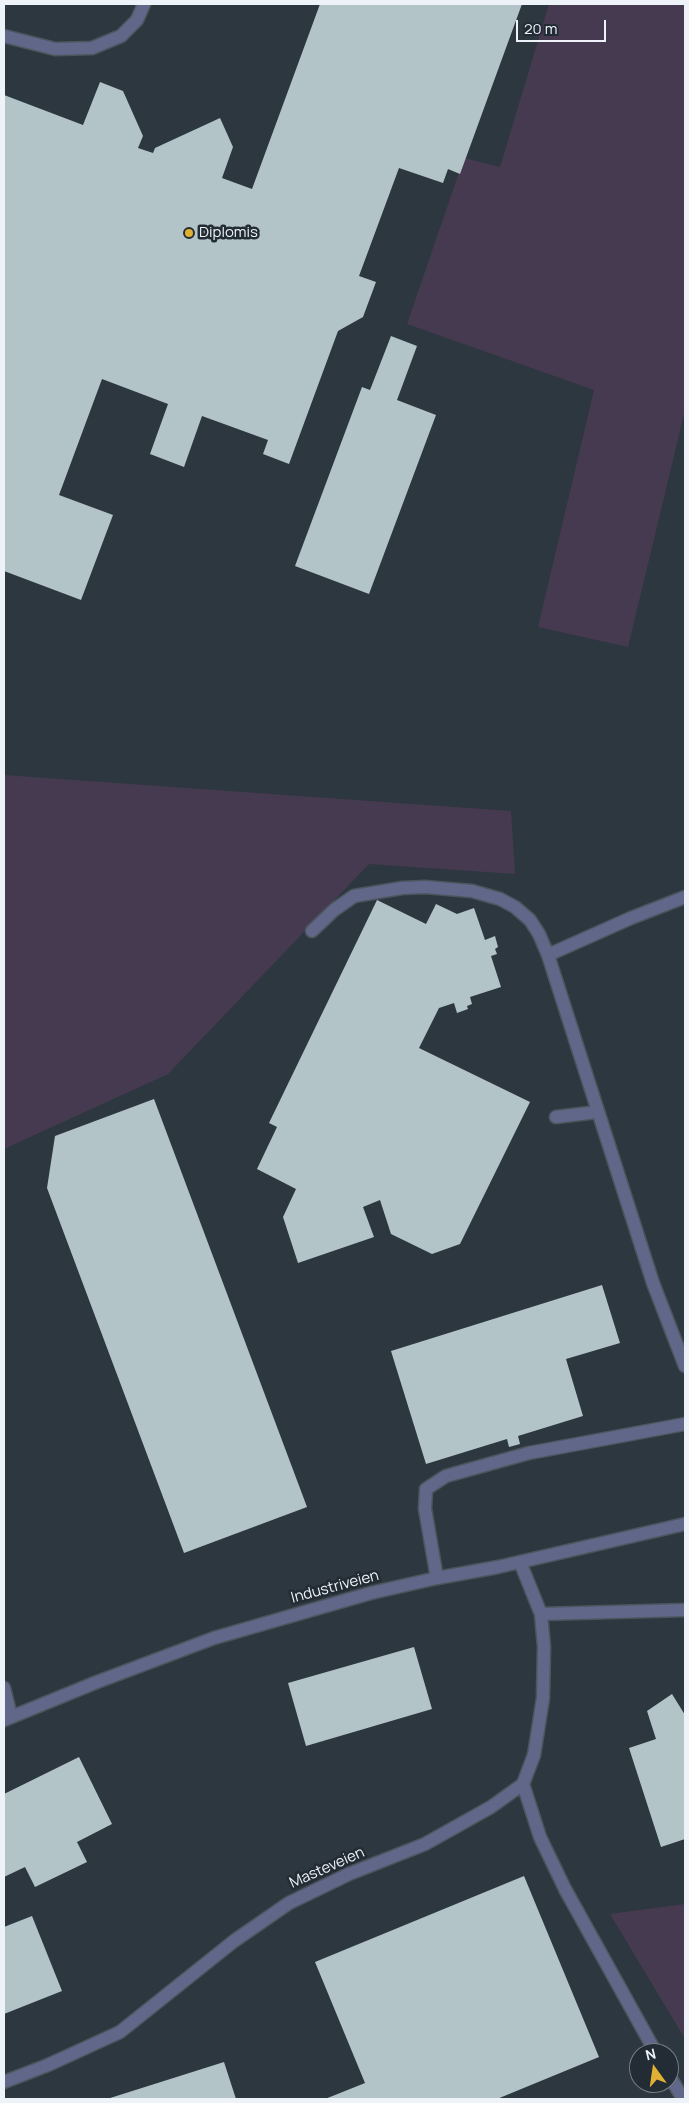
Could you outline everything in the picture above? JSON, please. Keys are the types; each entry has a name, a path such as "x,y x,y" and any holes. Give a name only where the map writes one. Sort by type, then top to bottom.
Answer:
{"street":[{"path":"4,36 55,49 92,48 121,36 137,20 144,4"},
{"path":"312,931 334,910 354,896 402,888 426,887 472,891 500,899 515,907 530,920 540,934 548,955 653,1283 685,1366"},
{"path":"548,955 631,918 685,897"},
{"path":"556,1117 597,1112"},
{"path":"437,1578 424,1509 426,1489 439,1480 446,1476 529,1453 685,1424"},
{"name":"Industriveien","path":"7,1718 214,1638 371,1594 437,1578 520,1562 685,1524"},
{"path":"520,1562 541,1614 544,1647 543,1698 534,1755 522,1784 540,1837 566,1890 650,2043"},
{"path":"541,1614 685,1610"},
{"path":"4,1688 7,1718"},
{"name":"Masteveien","path":"4,2082 48,2065 120,2032 234,1941 289,1903 349,1874 425,1844 491,1807 522,1784"}],"shaded area":[{"path":"549,4 685,4 685,410 628,647 538,627 594,390 407,324 464,158 500,167"},
{"path":"4,775 511,811 515,874 369,864 168,1074 4,1149"},
{"path":"685,1904 685,2039 610,1914"}],"building":[{"name":"Diplomis","path":"320,4 522,4 460,174 448,169 443,183 399,168 359,276 376,282 363,317 338,331 289,464 263,454 268,440 202,416 184,467 150,454 168,404 102,379 59,495 113,515 81,600 4,571 4,95 83,125 100,82 123,91 143,136 138,148 153,153 155,148 220,118 233,147 222,178 252,189"},
{"path":"391,336 417,346 397,400 436,415 369,594 295,566 362,387 370,390"},
{"path":"377,900 426,924 436,904 457,914 474,908 485,940 495,936 498,947 495,949 497,954 491,956 501,987 470,997 472,1004 467,1006 468,1009 457,1013 454,1003 439,1008 419,1048 530,1102 460,1244 432,1254 391,1234 380,1200 363,1207 374,1237 298,1263 283,1217 296,1189 257,1169 277,1127 269,1123"},
{"path":"154,1099 307,1507 184,1553 47,1188 55,1136"},
{"path":"602,1285 620,1343 566,1359 583,1416 518,1436 520,1444 509,1447 507,1439 426,1464 391,1351"},
{"path":"414,1647 432,1709 306,1746 288,1683"},
{"path":"672,1694 685,1715 685,1839 661,1847 629,1748 656,1739 647,1711"},
{"path":"79,1757 112,1824 77,1842 87,1862 35,1887 25,1867 4,1877 4,1794"},
{"path":"524,1876 599,2057 497,2099 325,2099 365,2083 315,1962"},
{"path":"32,1916 62,1991 4,2014 4,1927"},
{"path":"224,2062 236,2099 107,2099"}],"place":[{"name":"Diplomis","path":"189,233"}]}
